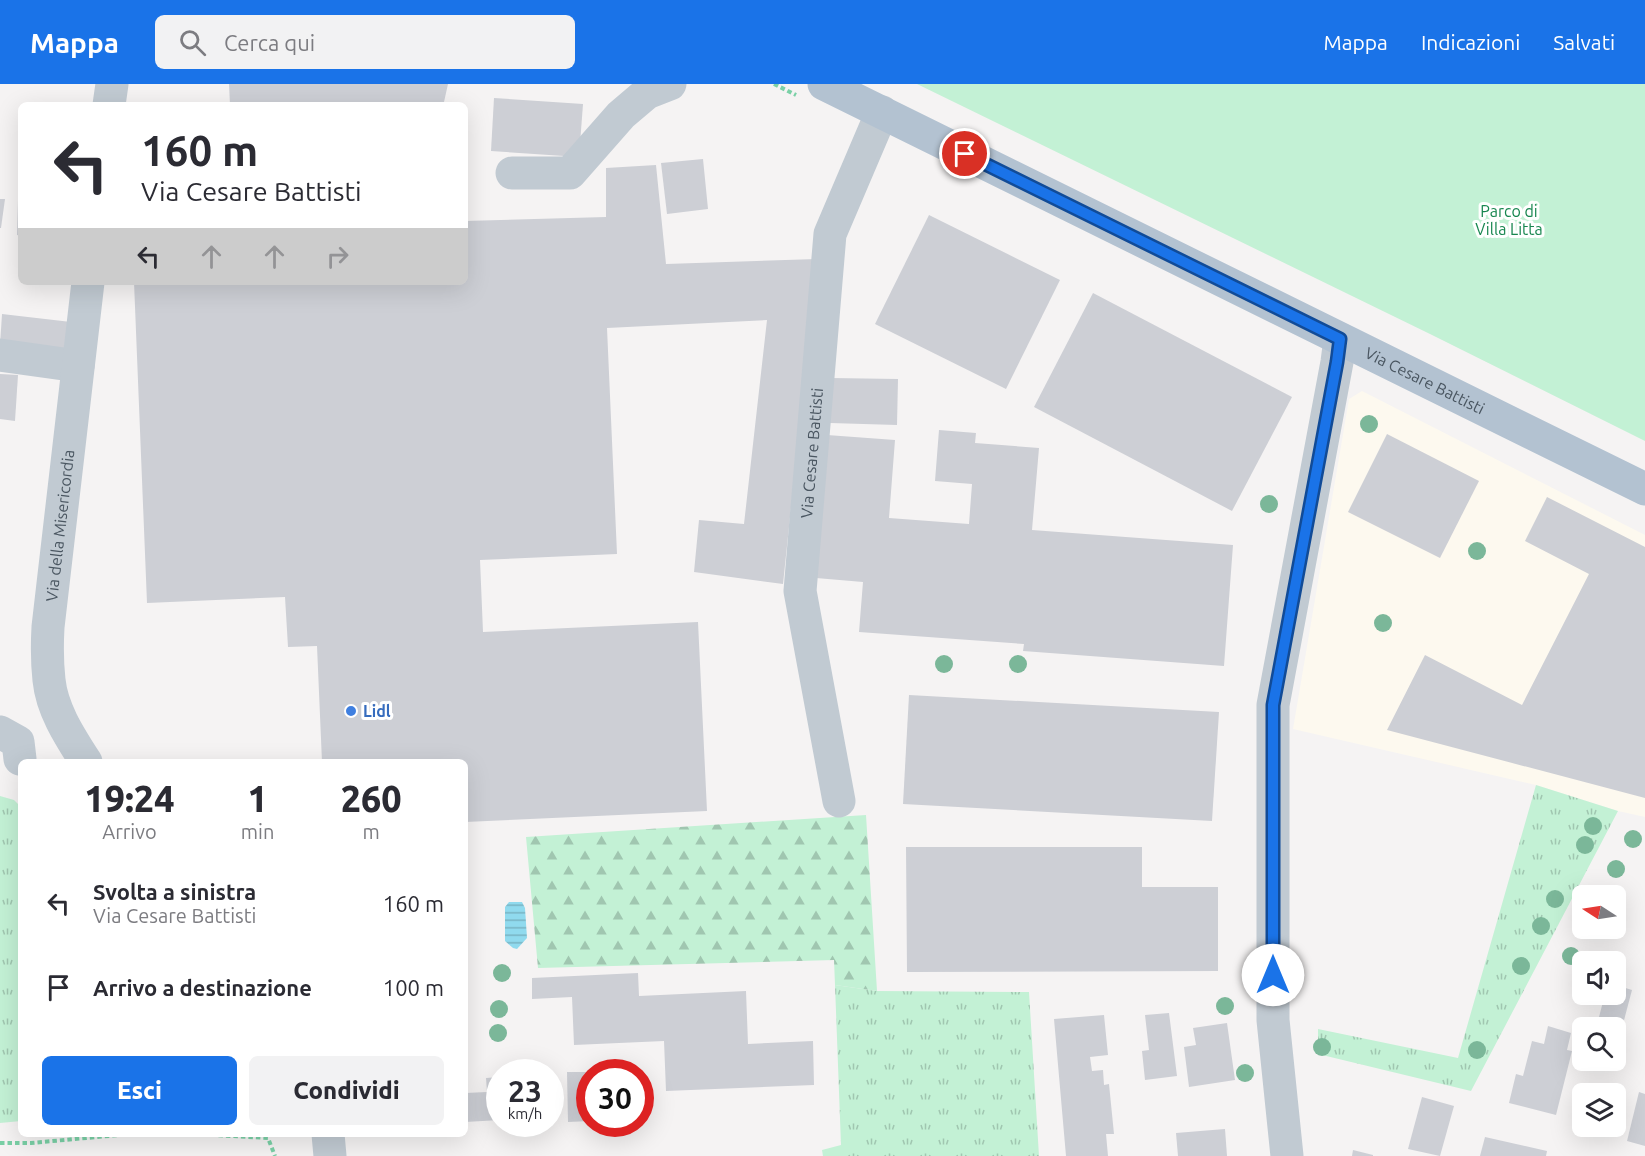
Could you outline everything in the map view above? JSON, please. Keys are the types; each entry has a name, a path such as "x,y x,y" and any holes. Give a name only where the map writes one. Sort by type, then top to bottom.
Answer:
{"main road":[{"name":"Via Cesare Battisti","path":"824,84 1645,489"}],"street":[{"path":"109,102 112,84"},
{"path":"512,173 570,173 621,115 647,93 670,84"},
{"name":"Via Cesare Battisti","path":"839,801 800,591 830,234 882,112"},
{"name":"Via della Misericordia","path":"84,759 56,708 49,682 47,655 48,627 88,285"},
{"path":"1287,1156 1273,1020 1273,705 1340,339"},
{"path":"0,355 78,366"},
{"path":"0,732 18,742 20,759"},
{"path":"328,1137 330,1156"}],"path":[{"path":"0,1143 31,1143 97,1137"},
{"path":"250,1137 268,1138 275,1156"}],"shaded area":[{"path":"1362,391 1645,535 1645,817 1618,811 1536,785 1293,729 1349,399"}],"green space":[{"name":"Parco di Villa Litta","path":"917,84 1645,84 1645,441 1430,334"},
{"path":"1536,785 1618,811 1579,885 1572,885 1572,899 1471,1091 1318,1054 1318,1029 1458,1058"},
{"path":"0,796 14,800 18,804 18,1121 0,1123"},
{"path":"866,815 877,991 835,985 834,960 538,968 526,837"},
{"path":"835,985 877,991 1029,992 1039,1156 823,1156 822,1150 841,1145"}],"water":[{"path":"509,902 522,902 525,908 527,938 517,949 505,941 505,907"}],"building":[{"path":"229,84 448,84 444,102 230,102"},
{"path":"494,98 583,104 579,157 491,151"},
{"path":"703,159 708,209 667,214 661,163"},
{"path":"656,165 666,264 817,259 783,584 694,572 699,520 744,524 767,320 607,328 617,554 480,560 483,632 698,622 707,811 468,822 468,759 322,759 317,646 288,647 285,597 147,603 134,285 468,285 468,221 606,217 606,168"},
{"path":"0,199 5,199 1,228 0,228"},
{"path":"929,215 1060,280 1006,389 875,324"},
{"path":"1093,293 1292,397 1232,511 1034,407"},
{"path":"2,314 71,322 68,353 0,345"},
{"path":"0,374 18,375 15,421 0,419"},
{"path":"831,378 898,379 897,425 830,423"},
{"path":"939,430 976,433 975,443 1039,448 1032,530 1233,545 1224,666 1023,651 1024,644 859,632 863,582 816,578 827,435 895,440 889,518 969,524 972,484 935,481"},
{"path":"1387,434 1479,481 1440,558 1348,512"},
{"path":"1547,497 1645,547 1645,798 1387,730 1425,655 1522,705 1589,574 1525,541"},
{"path":"909,695 1219,712 1212,821 903,804"},
{"path":"906,847 1142,847 1142,887 1218,887 1218,971 907,972"},
{"path":"638,973 639,996 746,991 748,1044 813,1041 814,1085 666,1091 664,1041 574,1045 572,997 532,999 532,978"},
{"path":"1626,988 1632,990 1625,1017 1599,1017 1602,1005 1626,1005"},
{"path":"1169,1013 1177,1076 1145,1080 1142,1051 1149,1050 1145,1015"},
{"path":"1104,1015 1108,1055 1090,1057 1092,1071 1103,1070 1104,1085 1109,1084 1114,1134 1106,1134 1108,1156 1066,1156 1054,1019"},
{"path":"1227,1023 1235,1080 1189,1087 1184,1047 1196,1045 1193,1028"},
{"path":"1548,1026 1571,1033 1567,1050 1572,1051 1556,1115 1509,1103 1516,1074 1523,1076 1532,1041 1544,1044"},
{"path":"567,1072 576,1072 576,1122 568,1122"},
{"path":"486,1092 486,1121 468,1122 468,1093"},
{"path":"1639,1092 1645,1094 1645,1146 1627,1141"},
{"path":"1422,1097 1454,1106 1440,1156 1408,1149"},
{"path":"1225,1129 1227,1156 1178,1156 1176,1133"},
{"path":"1485,1137 1547,1151 1546,1156 1480,1156"},
{"path":"1353,1150 1373,1155 1373,1156 1352,1156"}],"place":[{"name":"Lidl","path":"351,711"}],"route":[{"path":"965,154 1340,339 1273,705 1273,975"}]}
